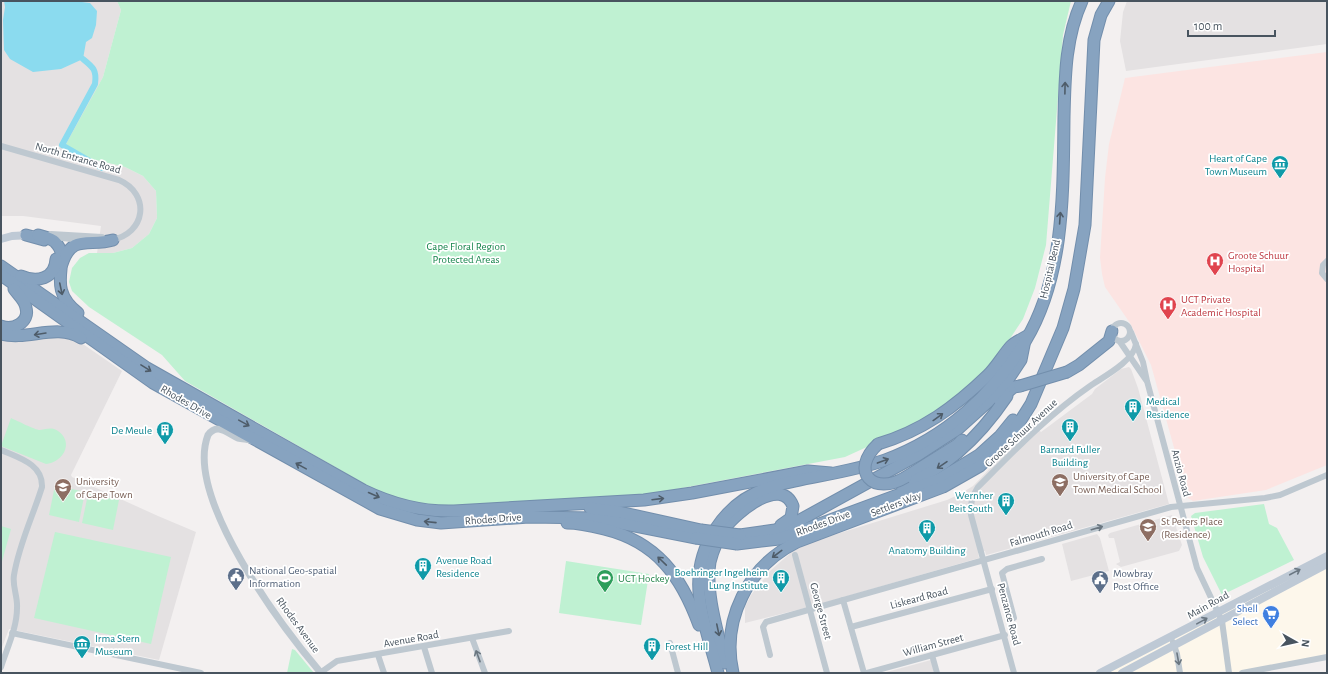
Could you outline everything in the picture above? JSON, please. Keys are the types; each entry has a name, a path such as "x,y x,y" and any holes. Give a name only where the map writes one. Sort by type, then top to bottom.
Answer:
{"highway":[{"name":"Hospital Bend","path":"831,473 858,468 884,460 920,445 940,433 969,410 988,391 1026,339 1047,292 1058,247 1063,175 1065,68 1072,30 1082,1"},
{"name":"Hospital Bend","path":"1016,416 1030,394 1052,342 1070,285 1079,217 1086,61 1089,30 1100,1"},
{"path":"1016,416 1037,387 1063,328 1074,289 1085,225 1094,40 1102,15 1109,1"},
{"path":"6,275 37,280 48,276 54,270 56,257 52,247 43,240 26,235"},
{"path":"38,235 57,244 61,252 60,284 65,301 119,354"},
{"path":"61,266 66,254 75,245 84,242 104,243 116,239"},
{"name":"Rhodes Drive","path":"1,266 6,275 119,354 153,383 380,510 399,516 428,522 529,517 583,517 738,539 764,536 779,539 942,478 964,466 986,449 1016,416"},
{"path":"1,326 10,328 18,326 24,319 27,310 24,302 6,275"},
{"path":"1,334 20,337 62,331 76,335 95,348 119,354"},
{"path":"1085,361 1109,341 1112,331"},
{"path":"1020,386 957,445 906,477 891,484 881,485 873,482 867,476 864,467 866,458 878,444 909,433 937,418 976,386 995,368 1012,345 1026,339"},
{"path":"764,536 775,530 791,525 929,449 968,421 988,402 1009,378 1022,360 1026,339"},
{"path":"843,496 911,466 945,446 964,432 1002,396 1014,387 1067,372 1111,343 1119,342"},
{"name":"Rhodes Drive","path":"119,354 363,490 386,500 410,507 435,511 554,506 676,496 808,471 831,473"},
{"name":"Settlers Way","path":"733,673 730,642 736,612 749,583 765,564 784,549 797,542 943,487 973,471 1010,437 1031,404 1037,387"},
{"path":"764,536 907,484 927,475 969,444 990,421 1008,396"},
{"path":"718,673 701,606 699,586 702,557 715,528 732,509 753,494 776,485 831,473"},
{"path":"728,673 710,592 709,570 712,556 720,537 737,515 760,499 774,494 783,495 790,500 793,506 791,518 783,525 764,536"},
{"path":"554,506 607,510 698,534"},
{"path":"469,521 483,524 577,523 613,532 638,542 657,556 675,575 687,595 704,637 714,656"}],"main road":[{"path":"1,239 12,236 38,235"},
{"name":"Main Road","path":"1127,672 1150,659 1218,612 1327,559"},
{"name":"Main Road","path":"1103,672 1146,650 1173,642 1222,621 1327,559"},
{"path":"1146,650 1150,659"}],"street":[{"name":"North Entrance Road","path":"1,146 119,180 131,187 139,198 140,213 134,228 129,233 116,239"},
{"path":"38,235 60,239 116,239"},
{"path":"1327,261 1324,262 1322,273 1327,279"},
{"path":"1122,323 1129,327 1131,332 1127,340 1119,342 1113,337 1112,331 1114,326 1122,323"},
{"name":"Anzio Road","path":"1131,332 1143,362 1180,508 1197,568 1222,621 1229,673"},
{"name":"Anzio Road","path":"1119,342 1147,381"},
{"path":"1131,357 1136,344"},
{"name":"Groote Schuur Avenue","path":"984,561 971,515 970,503 978,487 1043,424 1076,396 1131,357"},
{"name":"Rhodes Avenue","path":"253,440 239,439 222,429 215,429 207,436 205,456 212,499 228,537 279,619 320,673"},
{"path":"1,450 32,464 41,476 42,487 30,520 14,576 18,607 12,634 1,667"},
{"name":"Falmouth Road","path":"770,655 763,624 766,622 1171,507 1180,508 1280,495 1327,475"},
{"name":"George Street","path":"795,555 827,673"},
{"path":"1014,618 1002,577 1004,571 1042,558"},
{"name":"Penzance Road","path":"984,561 1014,673"},
{"name":"Liskeard Road","path":"851,627 992,589"},
{"path":"995,601 1008,597"},
{"path":"843,600 866,673"},
{"path":"998,610 1011,606"},
{"name":"Avenue Road","path":"320,673 337,661 509,631"},
{"path":"12,634 201,673"},
{"name":"William Street","path":"866,673 1005,635"},
{"path":"472,638 484,673"},
{"path":"1173,642 1180,673"},
{"path":"670,643 678,673"},
{"path":"424,647 432,673"},
{"path":"378,655 384,673"},
{"path":"932,655 937,673"},
{"path":"1242,673 1327,657"},
{"path":"1120,663 1127,672"}],"shaded area":[{"path":"1,1 117,1 121,10 103,77 66,146 92,159 125,167 143,176 156,191 157,218 149,234 132,248 113,253 97,253 101,226 23,216 1,216"},
{"path":"1127,1 1327,1 1327,44 1126,71 1120,41 1123,12"},
{"name":"Groote Schuur Hospital","path":"1327,52 1327,465 1266,490 1193,501 1188,498 1151,365 1130,323 1105,287 1102,274 1100,258 1105,178 1109,144 1125,78"},
{"name":"University of Cape Town","path":"59,336 77,340 122,371 71,475 72,477 196,532 159,660 9,629 1,650 1,339 14,342"},
{"name":"University of Cape Town Medical School","path":"1129,367 1138,388 1169,504 990,554 986,555 985,551 978,553 979,558 813,606 745,623 745,607 751,595 771,570 793,551 814,541 947,500 960,494 973,486 1022,436 1030,421 1041,432 1092,394 1095,389 1121,369"},
{"name":"St Peters Place (Residence)","path":"1172,515 1182,545 1179,551 1121,567 1116,564 1120,562 1114,538 1109,538 1108,535 1110,533"},
{"path":"1097,534 1100,538 1109,571 1071,581 1062,544"},
{"path":"1327,556 1327,657 1242,673 1229,673 1228,671 1203,673 1100,673"},
{"path":"931,660 934,673 883,673"}],"green space":[{"name":"Cape Floral Region Protected Areas","path":"117,1 1071,1 1063,35 1046,245 1035,288 1023,319 992,366 959,395 928,419 845,457 645,495 445,506 412,502 377,491 185,381 162,355 89,307 72,291 69,282 72,268 80,258 89,253 113,253 132,248 149,234 157,218 156,191 143,176 125,167 92,159 65,146 103,77 121,10"},
{"path":"11,418 38,430 52,429 58,431 66,441 64,452 57,460 46,464 1,446"},
{"path":"55,485 85,492 79,522 49,515"},
{"path":"88,494 119,500 113,530 82,523"},
{"path":"1264,504 1269,524 1277,528 1294,560 1222,595 1203,557 1191,516 1195,513"},
{"path":"1,526 11,529 1,565"},
{"path":"55,532 171,557 151,644 34,618"},
{"path":"566,561 649,574 641,625 559,613"},
{"path":"292,649 295,650 314,673 287,673"}],"water":[{"path":"4,1 74,1 90,3 97,11 96,25 92,38 86,42 83,59 61,69 33,72 10,59 4,50"}],"waterway":[{"path":"83,59 94,69 95,84 62,145 102,168"}],"place":[{"name":"Heart of Cape Town Museum","path":"1280,179"},
{"name":"Groote Schuur Hospital","path":"1215,276"},
{"name":"UCT Private Academic Hospital","path":"1168,320"},
{"name":"Medical Residence","path":"1133,422"},
{"name":"Barnard Fuller Building","path":"1070,442"},
{"name":"De Meule","path":"165,445"},
{"name":"University of Cape Town Medical School","path":"1060,497"},
{"name":"University of Cape Town","path":"63,502"},
{"name":"Wernher Beit South","path":"1006,516"},
{"name":"St Peters Place (Residence)","path":"1148,542"},
{"name":"Anatomy Building","path":"927,543"},
{"name":"Avenue Road Residence","path":"423,581"},
{"name":"National Geo-spatial Information","path":"236,591"},
{"name":"UCT Hockey","path":"605,593"},
{"name":"Boehringer Ingelheim Lung Institute","path":"781,593"},
{"name":"Mowbray Post Office","path":"1100,594"},
{"name":"Shell Select","path":"1271,629"},
{"name":"Irma Stern Museum","path":"82,659"},
{"name":"Forest Hill","path":"652,661"}]}
